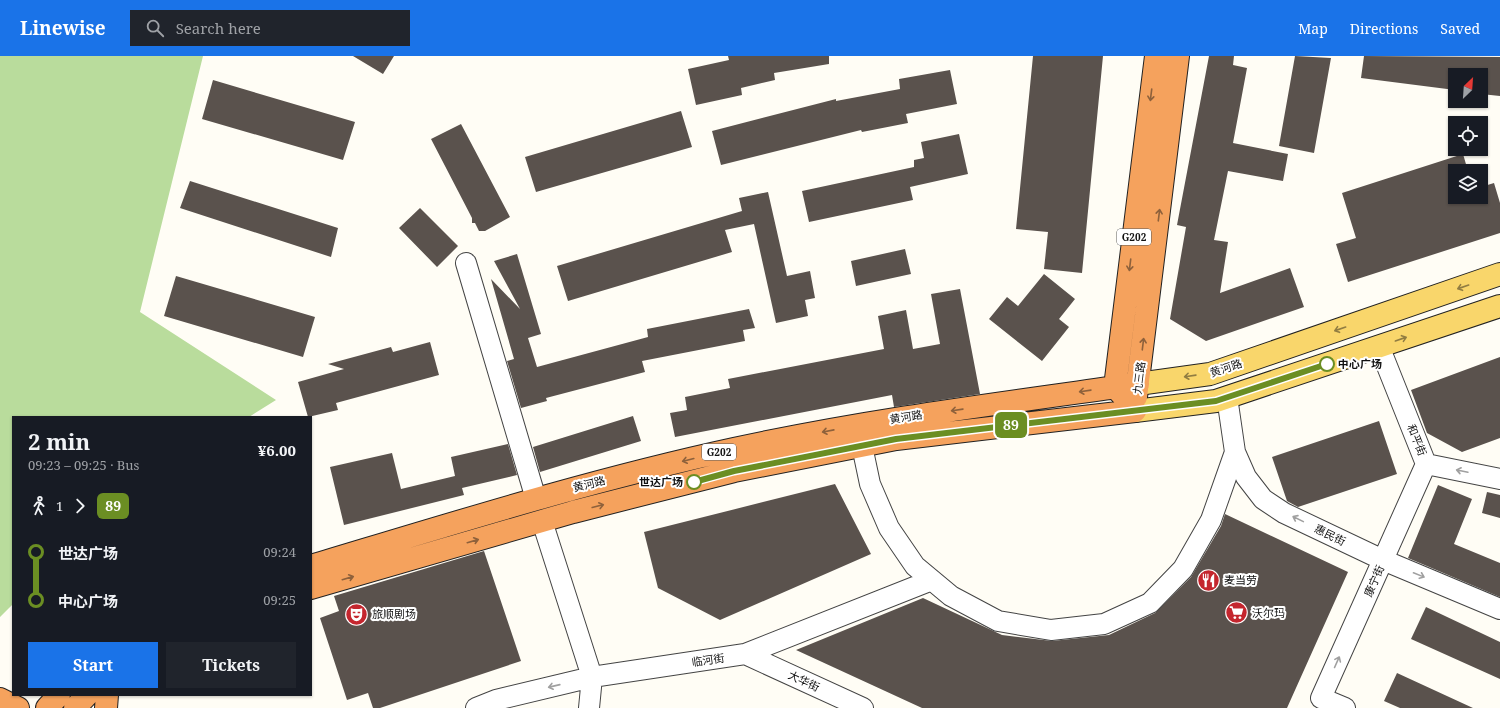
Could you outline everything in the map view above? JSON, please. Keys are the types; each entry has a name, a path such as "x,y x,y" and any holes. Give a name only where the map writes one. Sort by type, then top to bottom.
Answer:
{"highway":[{"name":"九三路","path":"1135,411 1115,387 1156,56"},
{"name":"九三路","path":"1135,411 1178,56"},
{"name":"黄河路","path":"312,566 567,489 757,445 891,419 1138,384"},
{"name":"黄河路","path":"312,588 542,521 734,471 896,439 1135,411"},
{"path":"47,708 58,696"},
{"path":"75,708 86,696"},
{"path":"106,708 107,696"},
{"path":"0,699 18,708"}],"main road":[{"name":"黄河路","path":"1138,384 1210,374 1500,274"},
{"name":"黄河路","path":"1135,411 1216,401 1500,306"}],"street":[{"path":"466,263 536,499"},
{"name":"和平街","path":"1379,346 1426,464 1500,479"},
{"name":"惠民街","path":"1228,397 1236,452 1246,477 1263,499 1284,513 1383,560 1500,609"},
{"path":"862,446 870,484 889,528 915,566 951,596 998,621 1051,630 1104,624 1150,603 1183,569 1211,520 1236,452"},
{"name":"康宁街","path":"1345,708 1321,698 1426,464"},
{"path":"542,521 592,676 589,708"},
{"name":"临河街","path":"476,708 496,700 592,676 745,654 932,580"},
{"name":"大华街","path":"745,654 863,708"}],"green space":[{"path":"0,56 203,56 140,312 276,400 251,416 12,416 12,605 0,617"}],"building":[{"path":"353,56 394,56 383,74"},
{"path":"728,56 829,56 829,64 774,73 775,80 741,88 742,95 696,105 688,69 729,60"},
{"path":"1033,56 1103,56 1082,273 1044,269 1048,232 1016,229"},
{"path":"1209,56 1234,56 1233,65 1247,68 1233,143 1288,154 1283,181 1228,171 1214,240 1228,242 1220,293 1290,268 1304,307 1206,341 1170,319 1186,227 1177,225"},
{"path":"1295,56 1331,58 1314,153 1279,146"},
{"path":"1364,56 1500,57 1500,96 1488,95 1488,68 1448,68 1448,89 1361,78"},
{"path":"950,70 957,104 906,114 908,123 862,132 861,130 721,165 712,131 836,99 836,101 900,89 899,79"},
{"path":"213,80 355,122 343,160 202,119"},
{"path":"681,111 692,147 536,192 525,157"},
{"path":"461,124 510,217 485,231 479,231 475,223 472,223 472,218 431,139"},
{"path":"959,134 968,174 910,187 913,200 809,222 802,191 914,167 914,160 924,158 921,142"},
{"path":"1457,156 1464,156 1466,164 1448,164 1448,204 1488,204 1488,185 1494,183 1500,203 1500,233 1348,282 1336,244 1356,238 1342,193"},
{"path":"190,181 338,228 331,257 180,208"},
{"path":"768,192 787,276 810,271 815,298 805,300 808,316 776,323 754,224 725,230 732,252 568,301 557,266 742,211 739,198"},
{"path":"420,208 458,246 437,267 399,228"},
{"path":"905,249 911,274 856,286 851,261"},
{"path":"517,254 541,334 528,338 537,367 648,337 647,329 749,309 755,328 743,330 745,341 642,361 645,372 546,398 547,401 521,408 507,361 514,359 491,279 520,309 494,261"},
{"path":"1044,274 1075,299 1059,319 1069,327 1042,361 989,319 1007,297 1018,306"},
{"path":"176,276 315,317 303,357 164,316"},
{"path":"960,289 980,394 894,407 892,395 675,437 670,413 687,410 685,397 730,388 728,379 884,349 878,316 906,310 913,349 940,344 931,294"},
{"path":"430,342 439,375 336,403 338,410 308,416 298,382 344,369 328,364 391,347 393,352"},
{"path":"1500,357 1500,438 1462,452 1427,433 1411,390"},
{"path":"633,416 641,441 540,472 533,447"},
{"path":"1379,421 1397,474 1298,507 1287,501 1272,457"},
{"path":"508,444 517,475 462,488 464,495 344,525 330,467 392,453 401,489 455,476 451,457"},
{"path":"835,484 871,554 720,620 658,588 644,532"},
{"path":"1438,485 1472,499 1454,544 1500,563 1500,597 1408,558"},
{"path":"1487,492 1500,495 1500,518 1482,513"},
{"name":"沃尔玛","path":"1225,514 1348,572 1287,708 922,708 796,650 923,598 1002,635 1052,641 1109,635 1155,613 1191,577 1221,526"},
{"path":"484,551 521,661 380,708 373,708 368,693 347,700 320,618 339,611 334,596"},
{"path":"1426,607 1500,642 1500,679 1411,639"},
{"path":"1397,673 1473,708 1400,708 1384,701"}],"bus line":[{"name":"89","path":"694,482 734,471 896,439 1216,401 1327,364"}],"place":[{"name":"中心广场","path":"1327,364"},
{"name":"世达广场","path":"694,482"},
{"name":"麦当劳","path":"1209,580"},
{"name":"沃尔玛","path":"1236,613"},
{"name":"旅顺剧场","path":"357,614"}]}
